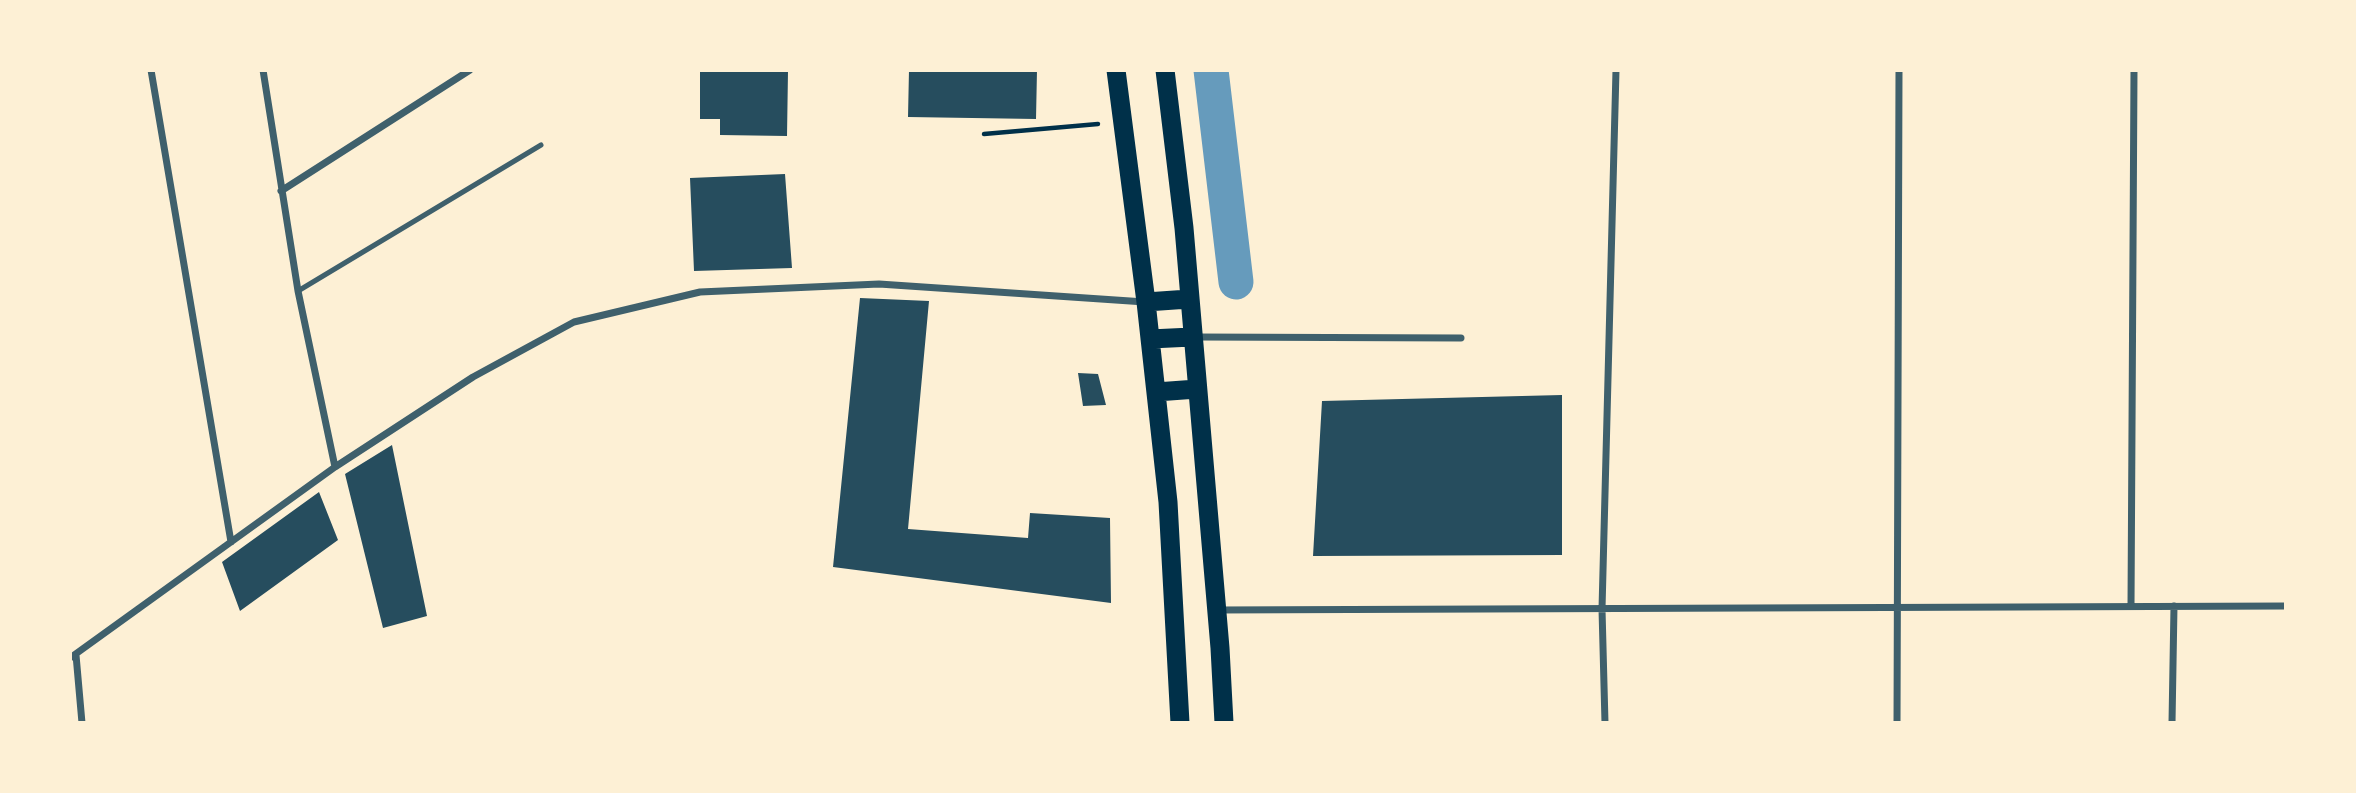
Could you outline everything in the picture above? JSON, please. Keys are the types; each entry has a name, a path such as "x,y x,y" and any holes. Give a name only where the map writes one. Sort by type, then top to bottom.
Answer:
{"highway":[{"path":"1116,70 1168,502 1180,723"},
{"path":"1165,70 1184,228 1224,723"},
{"path":"1146,302 1189,299"},
{"path":"1150,339 1192,337"},
{"path":"1156,392 1196,389"}],"street":[{"path":"150,70 231,542"},
{"path":"263,70 298,291 335,467"},
{"path":"281,191 470,70"},
{"path":"1605,723 1602,609 1616,70"},
{"path":"1897,723 1899,70"},
{"path":"2131,605 2134,70"},
{"path":"82,723 73,657 335,467 473,377 574,322 700,292 878,284 1146,302"},
{"path":"1192,337 1461,338"},
{"path":"2172,723 2174,606"},
{"path":"1216,610 2286,606"}],"lane":[{"path":"298,291 541,145"}],"path":[{"path":"984,134 1123,122"}],"building":[{"path":"700,70 788,71 787,136 720,135 720,119 700,119"},
{"path":"909,70 1037,70 1036,119 908,117"},
{"path":"785,174 792,268 694,271 690,178"},
{"path":"860,298 929,301 908,529 1028,538 1030,513 1110,518 1111,603 833,567"},
{"path":"1078,373 1098,374 1106,405 1083,406"},
{"path":"1562,395 1562,555 1313,556 1322,401"},
{"path":"392,445 427,616 383,628 345,474"},
{"path":"319,492 338,540 240,611 222,562"}],"waterway":[{"path":"1211,70 1236,282"}]}
